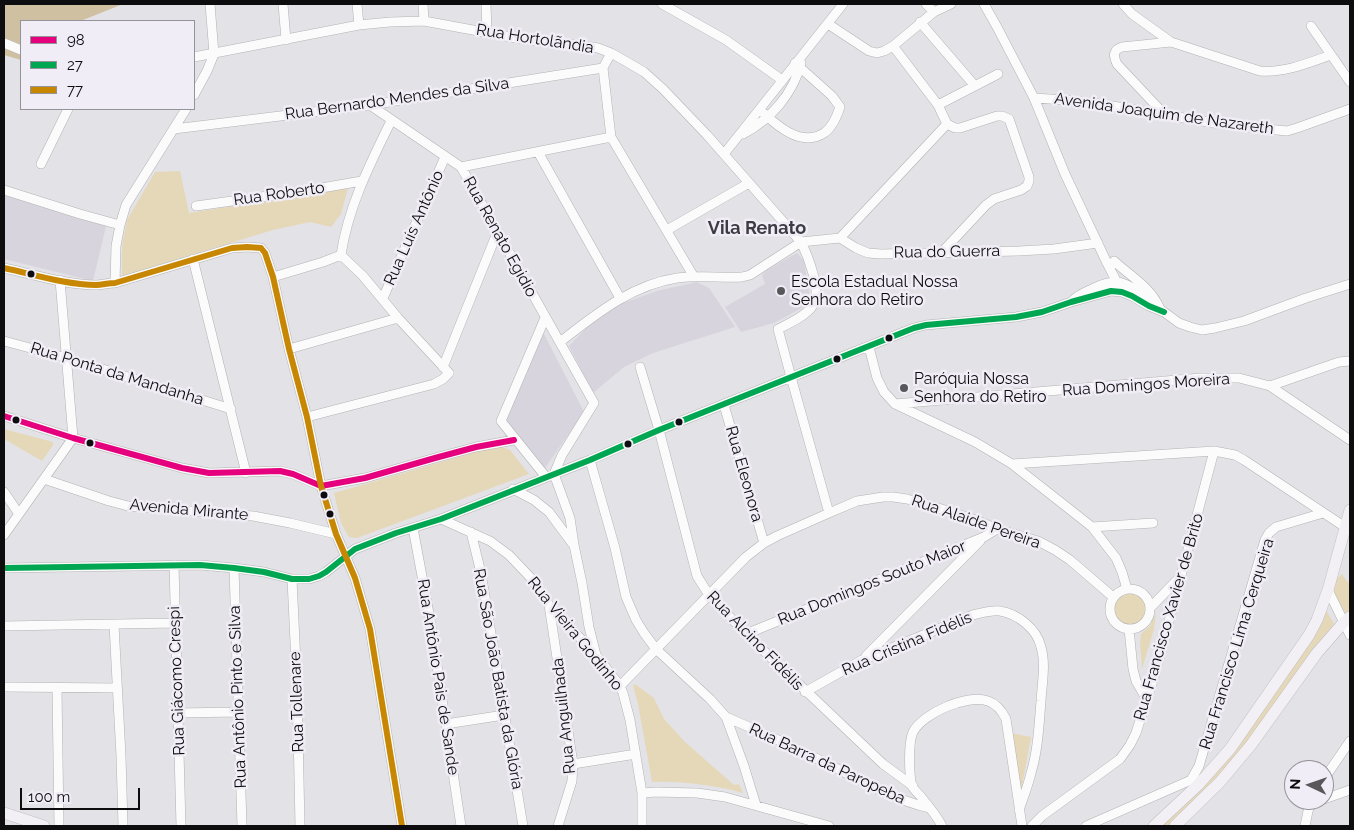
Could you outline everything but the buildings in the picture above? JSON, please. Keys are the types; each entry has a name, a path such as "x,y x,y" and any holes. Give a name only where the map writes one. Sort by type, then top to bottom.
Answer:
{"main road":[{"path":"1154,826 1194,782 1230,749 1300,649 1317,620 1328,590 1350,510"},
{"path":"1175,826 1220,782 1251,745 1318,653 1347,620"},
{"path":"4,813 44,826"}],"street":[{"path":"195,93 208,71 214,54 210,4"},
{"path":"283,4 286,40"},
{"path":"357,4 359,25"},
{"path":"423,4 424,21"},
{"path":"486,4 487,32"},
{"path":"662,4 726,40 782,80"},
{"path":"739,137 768,118 778,107 795,81 798,65 803,54 843,4"},
{"path":"926,4 934,12"},
{"path":"828,24 869,51 876,53 884,52 920,22 934,12 951,4"},
{"path":"984,4 998,27 1034,98 1065,174 1117,281 1132,296 1148,306 1162,310"},
{"path":"1122,4 1132,14 1171,42 1260,71 1271,72 1299,66 1331,55"},
{"name":"Rua Hortolãndia","path":"195,57 359,25 424,21 527,40 598,48 611,53 644,72 663,89 724,154 801,242 808,255 812,269 816,299 809,310 778,329 791,377"},
{"path":"920,22 975,86"},
{"path":"1311,26 1350,82"},
{"path":"1164,114 1118,64 1114,59 1114,55 1118,48 1122,47 1171,42"},
{"path":"4,43 20,50"},
{"path":"893,46 938,105 947,124 960,128 997,116 1009,119 1029,177 1027,186 1021,190 994,199 986,205 943,251"},
{"path":"611,53 603,68 611,137 694,277"},
{"path":"724,154 782,80 798,65"},
{"path":"760,110 783,130 797,137 814,137 825,133 835,120 840,107 832,96 798,65"},
{"name":"Rua Bernardo Mendes da Silva","path":"174,129 370,105 603,68"},
{"path":"938,105 998,74"},
{"name":"Avenida Joaquim de Nazareth","path":"1034,98 1065,100 1220,124 1287,130 1350,108"},
{"name":"Rua Renato Egidio","path":"370,105 461,167 594,403 550,475"},
{"path":"41,164 68,110"},
{"path":"115,282 116,246 126,205 185,110"},
{"path":"341,255 346,226 362,181 391,121"},
{"path":"560,342 620,298 644,288 667,280 694,277 742,278 750,275 801,242 840,238 947,124"},
{"name":"Rua Luís Antônio","path":"461,167 611,137"},
{"path":"538,152 620,298"},
{"name":"Rua Luís Antônio","path":"383,298 444,157"},
{"name":"Rua Roberto","path":"196,206 362,181"},
{"path":"667,230 749,183"},
{"path":"4,190 120,225"},
{"path":"307,417 434,384 443,379 497,233"},
{"name":"Rua do Guerra","path":"840,238 856,248 881,254 1020,250 1098,243"},
{"path":"1098,243 1114,261 1156,298 1162,310"},
{"path":"4,268 60,280 98,285 115,282 232,248 261,248 265,253 273,278 322,486 336,534 360,592 370,629 402,826"},
{"path":"341,255 383,298 398,318 446,370"},
{"path":"273,278 341,255"},
{"path":"193,259 246,473"},
{"path":"1114,261 1125,288 1162,310 1179,323 1190,328 1202,330 1244,321 1350,284"},
{"path":"4,535 73,438 60,280"},
{"path":"1071,302 1080,294 1105,283 1117,281"},
{"path":"4,568 200,565 264,572 292,579 309,579 326,572 355,549 441,519 590,460 902,332 914,328 1016,317 1042,312 1105,292 1125,288"},
{"path":"289,348 398,318"},
{"path":"545,318 501,421 514,440 550,475 570,518 588,627 596,655"},
{"name":"Rua Ponta da Mandanha","path":"4,341 67,358 231,409"},
{"path":"869,347 876,378 884,392 895,404 976,442 1012,464 1092,528 1116,558 1127,589"},
{"path":"1270,386 1339,362 1350,361"},
{"name":"Rua Alcino Fidélis","path":"640,367 660,430 697,576 709,595 805,692 883,764 913,786"},
{"path":"791,377 829,513"},
{"name":"Rua Domingos Moreira","path":"895,404 1201,378 1239,378 1270,386 1350,440"},
{"name":"Rua Eleonora","path":"724,405 764,543"},
{"path":"4,416 73,438 182,468 208,473 280,471 293,474 322,486 365,478 476,447 514,440"},
{"path":"1012,464 1214,451 1226,453 1244,460 1345,527"},
{"name":"Rua Francisco Xavier de Brito","path":"1032,826 1042,816 1120,759 1130,746 1155,674 1214,451"},
{"path":"590,460 615,548 626,597 636,620 656,649 710,699 726,717 756,805"},
{"name":"Avenida Mirante","path":"44,479 128,506 253,516 336,534"},
{"path":"513,489 534,500 548,512 574,545"},
{"path":"4,492 19,514"},
{"name":"Rua Alaide Pereira","path":"620,686 746,557 764,543 857,502 883,497 907,499 1030,538 1055,550 1070,560 1113,597"},
{"name":"Rua Francisco Lima Cerqueira","path":"1194,782 1265,540 1269,532 1276,527 1324,513"},
{"name":"Rua Vieira Godinho","path":"441,519 490,540 509,555 530,577 549,605 596,655 620,686 630,720 636,754 642,793 642,826"},
{"path":"1092,528 1153,523"},
{"name":"Rua Antônio Pais de Sande","path":"413,528 430,620 461,826"},
{"name":"Rua Domingos Souto Maior","path":"746,634 984,537 997,529"},
{"name":"Rua São João Batista da Glória","path":"472,532 481,573 523,826"},
{"path":"862,660 984,537"},
{"name":"Rua Giácomo Crespi","path":"174,565 181,826"},
{"name":"Rua Antônio Pinto e Silva","path":"234,568 242,826"},
{"path":"1150,608 1181,576"},
{"name":"Rua Tollenare","path":"292,579 297,685 300,826"},
{"path":"1127,589 1140,591 1149,602 1150,608 1149,615 1142,626 1129,629 1117,624 1112,619 1110,613 1113,597 1127,589"},
{"path":"1328,590 1347,620 1350,635"},
{"name":"Rua Anguilhada","path":"549,605 573,764 572,780 558,826"},
{"name":"Rua Cristina Fidélis","path":"805,692 862,660 973,615 1000,611 1015,616 1029,626 1036,635 1041,646 1043,663 1036,752 1032,772 1019,810"},
{"path":"4,626 175,623"},
{"path":"114,625 122,756 123,826"},
{"path":"1129,629 1136,681 1147,700"},
{"path":"4,687 117,688"},
{"path":"58,688 59,826"},
{"path":"942,826 913,786 909,755 910,742 914,732 923,721 938,711 970,699 979,699 995,704 1002,711 1006,719 1022,826"},
{"path":"178,713 238,712"},
{"path":"446,724 504,715"},
{"name":"Rua Barra da Paropeba","path":"726,717 794,747 892,796 930,808"},
{"path":"1334,764 1350,741"},
{"path":"573,764 636,754"},
{"path":"1086,826 1183,784 1194,782"},
{"path":"1334,795 1350,790"},
{"path":"642,793 697,793 725,797 829,826"},
{"path":"1305,826 1308,810"}],"shaded area":[{"path":"4,4 123,4 83,20 20,20 20,60 4,55"},
{"path":"180,171 189,213 348,188 341,214 331,227 310,222 273,230 122,276 122,246 127,220 155,172"},
{"path":"4,191 106,226 93,281 4,259"},
{"name":"Escola Estadual Nossa Senhora do Retiro","path":"797,253 804,261 811,303 774,323 741,332 725,307 765,284 762,275 767,270"},
{"path":"697,282 709,288 735,327 653,353 624,367 593,393 569,346 587,327 612,307 657,291"},
{"path":"543,332 584,412 545,468 504,424"},
{"path":"4,429 53,442 53,445 42,461 4,439"},
{"path":"502,447 510,450 529,474 357,538 349,537 341,523 334,493 483,450"},
{"path":"1342,574 1350,584 1350,611 1345,613 1330,585"},
{"path":"1129,593 1135,594 1140,598 1144,603 1144,615 1140,620 1135,624 1129,625 1123,624 1118,620 1114,615 1113,609 1114,603 1118,598 1123,594"},
{"path":"1326,610 1334,624 1306,661 1277,705 1190,807 1169,826 1161,826 1188,801"},
{"path":"1156,613 1154,629 1142,669 1141,634 1150,626"},
{"path":"635,684 654,698 664,719 685,742 734,785 739,784 743,793 698,784 652,782 633,686"},
{"path":"1011,733 1031,737 1019,802"}],"transit line":[{"name":"77","path":"4,268 62,281 98,285 115,283 232,248 261,248 265,253 273,277 307,417 321,486 336,534 355,578 370,629 402,826"},
{"name":"27","path":"4,568 200,565 264,572 292,579 309,579 326,572 355,549 396,533 441,519 914,328 926,325 1016,317 1042,312 1111,291 1122,292 1164,312"},
{"name":"98","path":"4,416 73,438 182,468 209,473 280,471 293,474 321,486 365,478 476,447 514,440"}],"place":[{"name":"Escola Estadual Nossa Senhora do Retiro","path":"781,291"},
{"name":"Paróquia Nossa Senhora do Retiro","path":"904,388"}],"district":[{"name":"Vila Renato","path":"757,229"}]}
